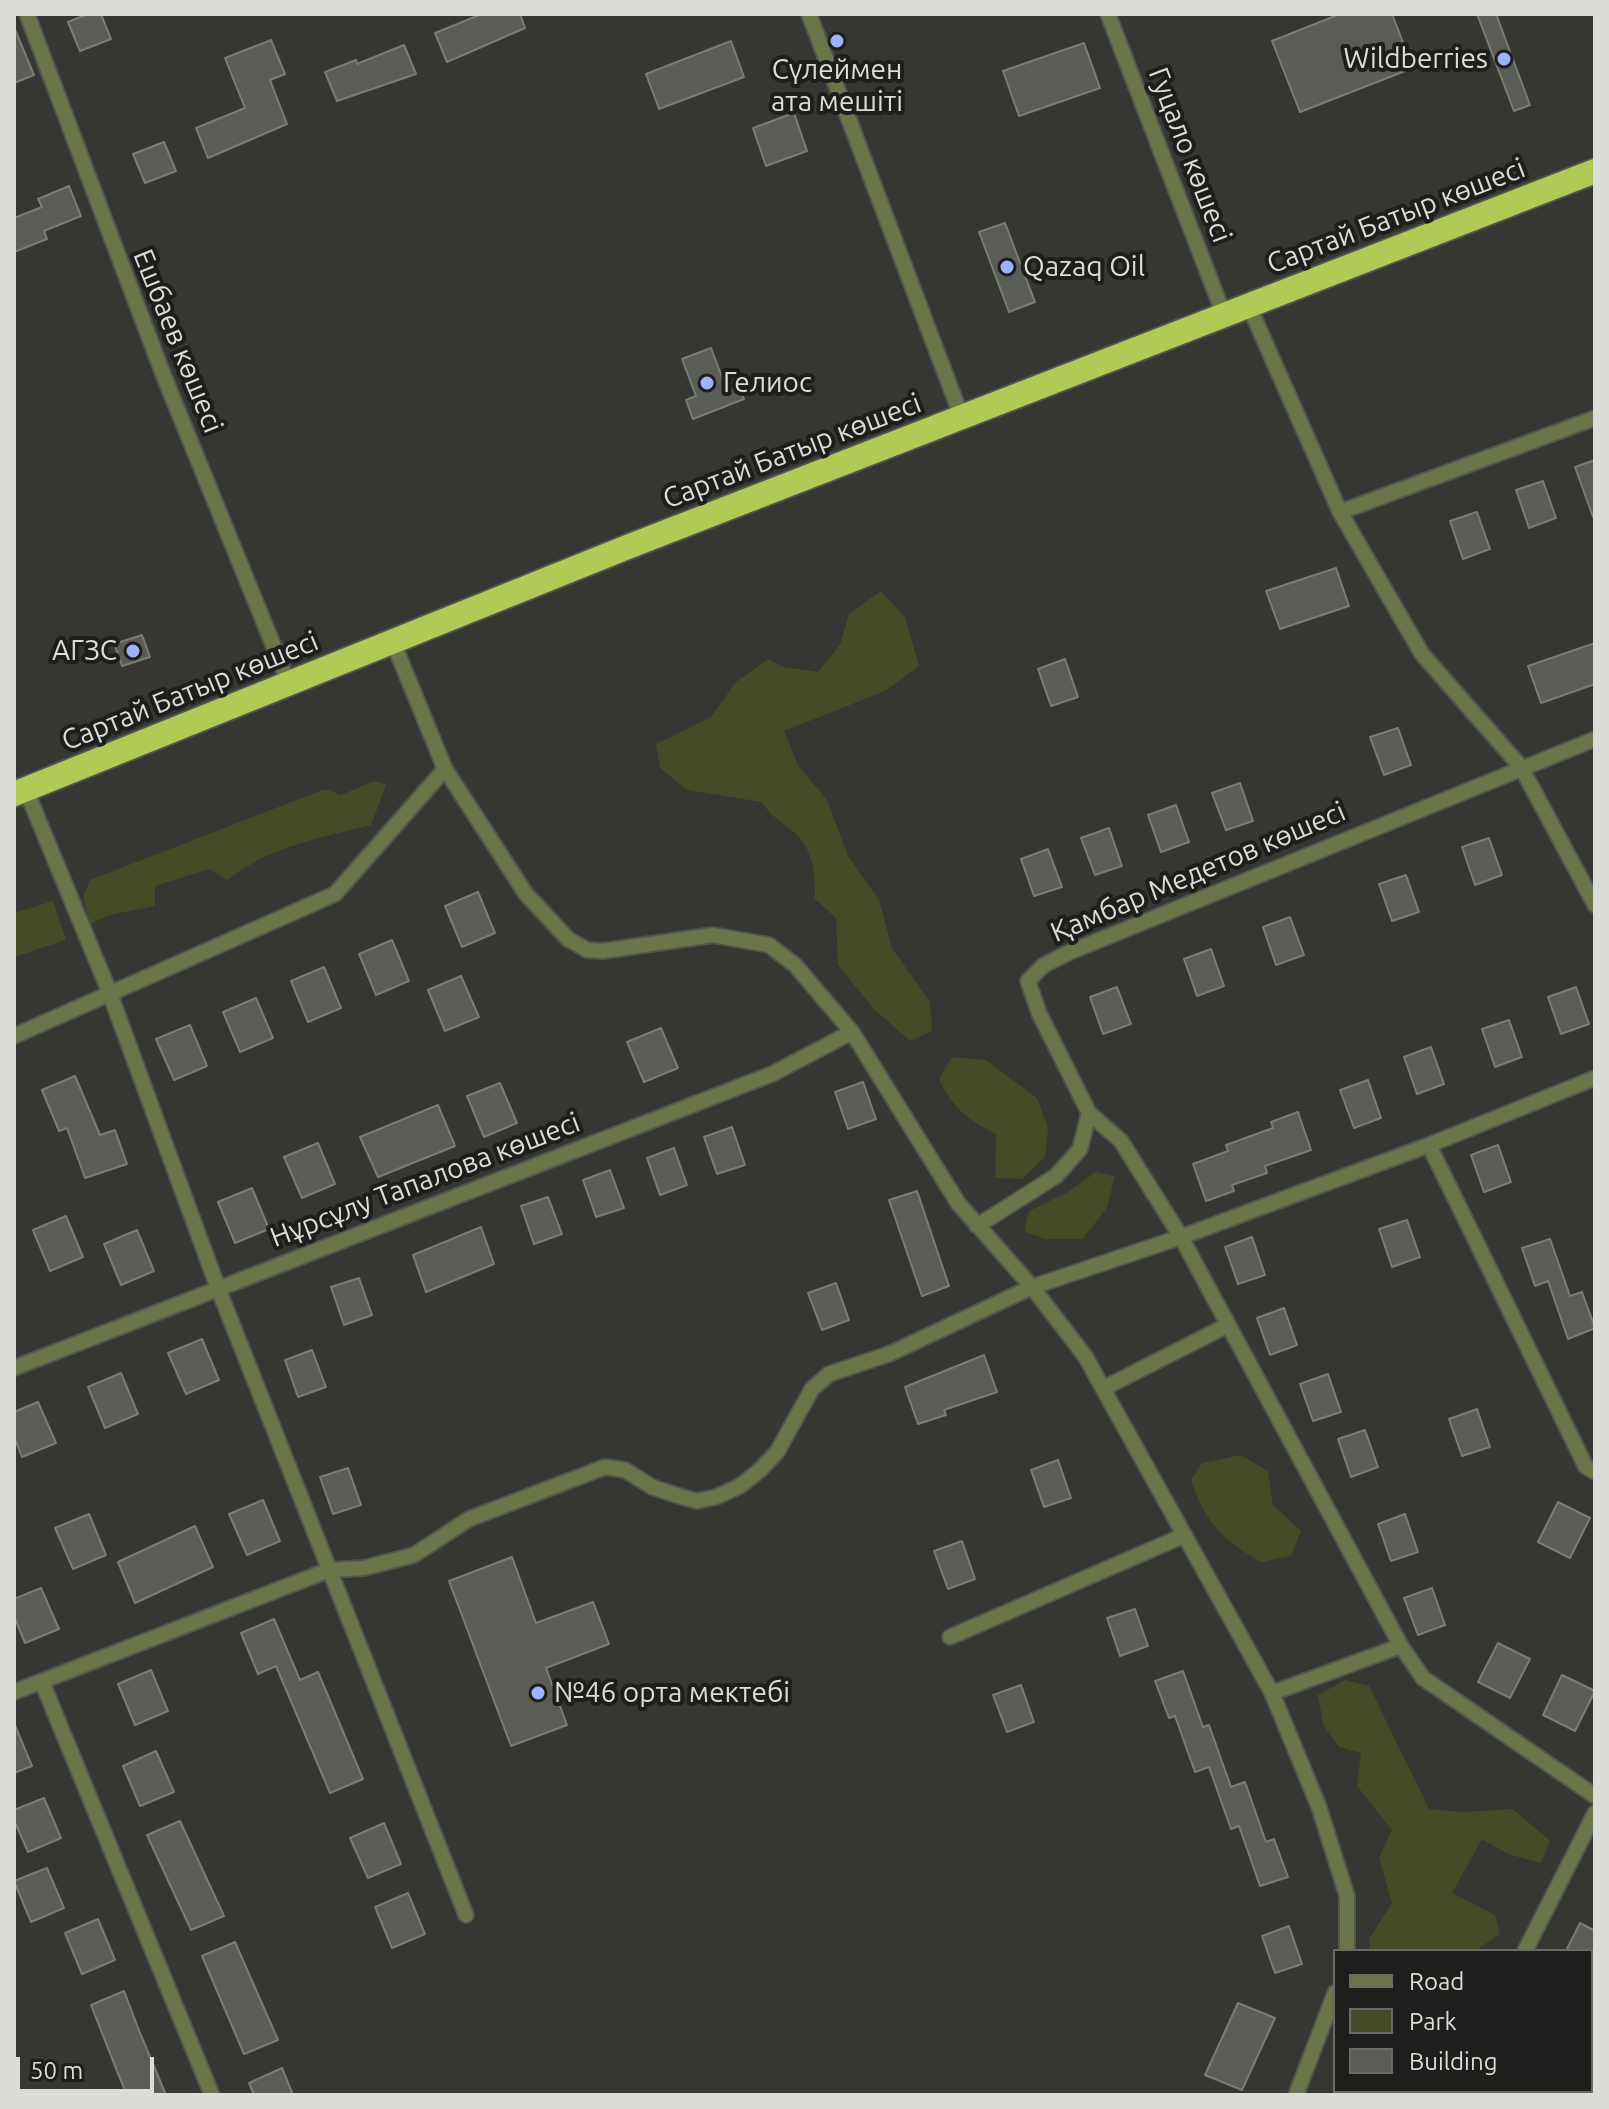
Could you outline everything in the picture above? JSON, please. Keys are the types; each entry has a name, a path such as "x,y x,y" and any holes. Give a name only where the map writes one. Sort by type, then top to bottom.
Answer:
{"highway":[{"name":"Сартай Батыр көшесі","path":"20,792 393,642 1595,171"}],"street":[{"name":"Ешбаев көшесі","path":"27,14 135,304 289,684"},
{"path":"809,14 962,418"},
{"name":"Гуцало көшесі","path":"1108,14 1224,315"},
{"path":"1249,306 1340,512 1422,654 1521,767 1595,905"},
{"path":"1340,512 1595,418"},
{"path":"393,642 445,769 526,894 548,921 579,946 603,951 713,935 769,945 795,965 852,1032 958,1203 1032,1287 1104,1388 1272,1693 1319,1807 1347,1896 1347,1949"},
{"name":"Қамбар Медетов көшесі","path":"1089,1113 1039,1013 1028,981 1044,965 1595,739"},
{"path":"14,1036 109,991 335,894 445,769"},
{"path":"20,792 109,991 218,1288 466,1915"},
{"name":"Нұрсұлу Тапалова көшесі","path":"14,1368 772,1074 852,1032"},
{"path":"14,1692 329,1570 364,1568 414,1555 428,1549 469,1519 605,1467 625,1470 652,1487 682,1497 697,1501 716,1497 740,1486 777,1452 812,1389 829,1374 889,1354 1032,1287 1181,1237 1429,1145 1595,1078"},
{"path":"977,1226 1056,1176 1080,1149 1089,1113 1121,1141 1181,1237 1226,1326 1401,1646 1423,1678 1595,1796"},
{"path":"1429,1145 1586,1467 1595,1472"},
{"path":"1104,1388 1226,1326"},
{"path":"950,1637 1185,1535"},
{"path":"1272,1693 1401,1646"},
{"path":"42,1682 212,2095"},
{"path":"1526,1949 1595,1813"},
{"path":"1296,2095 1333,1998"}],"green space":[{"path":"881,591 905,617 919,666 885,691 784,731 798,765 827,800 848,856 879,900 892,948 930,1002 932,1031 910,1041 873,1008 838,965 836,918 815,899 812,864 801,840 762,802 687,790 660,768 656,744 711,717 736,682 768,659 783,667 818,672 840,645 849,614"},
{"path":"374,781 386,785 371,825 279,851 227,880 209,869 155,886 155,906 109,915 90,924 83,897 90,880 325,789 341,795"},
{"path":"53,901 66,940 14,957 14,913"},
{"path":"952,1057 986,1060 1037,1098 1048,1128 1045,1157 1022,1179 995,1178 996,1134 977,1124 949,1098 939,1079"},
{"path":"1096,1172 1115,1176 1107,1207 1083,1239 1045,1239 1024,1231 1029,1211 1066,1193"},
{"path":"1241,1455 1268,1471 1273,1505 1301,1531 1291,1556 1261,1562 1226,1538 1202,1508 1191,1480 1202,1463"},
{"path":"1345,1680 1369,1686 1429,1809 1463,1812 1513,1809 1550,1841 1541,1863 1508,1854 1482,1839 1452,1893 1495,1915 1500,1934 1478,1949 1370,1949 1369,1939 1392,1903 1379,1858 1392,1830 1357,1786 1361,1753 1339,1747 1323,1724 1318,1695"}],"building":[{"path":"88,14 101,14 111,39 80,51 68,22"},
{"path":"482,14 520,14 525,28 447,62 435,33"},
{"path":"1340,14 1392,14 1413,68 1300,112 1272,41"},
{"name":"Wildberries","path":"1477,14 1496,14 1530,105 1514,111"},
{"path":"14,27 34,75 14,83"},
{"path":"271,40 285,74 270,80 287,124 208,158 196,128 245,108 225,58"},
{"path":"731,41 744,77 659,109 646,74"},
{"path":"1084,43 1100,88 1019,116 1003,71"},
{"path":"404,45 416,74 337,101 325,72 356,60 357,64"},
{"path":"794,113 807,151 766,166 753,128"},
{"path":"164,142 176,171 145,183 133,154"},
{"path":"69,186 81,216 44,231 47,239 14,252 14,218 42,207 38,199"},
{"name":"Qazaq Oil","path":"1005,223 1035,302 1009,312 979,232"},
{"name":"Гелиос","path":"711,348 725,385 737,381 744,399 693,419 686,400 696,396 682,359"},
{"path":"1595,460 1595,516 1593,517 1575,467"},
{"path":"1543,481 1556,518 1529,528 1516,490"},
{"path":"1477,512 1490,549 1463,559 1450,521"},
{"path":"1336,568 1349,606 1280,629 1266,591"},
{"path":"142,635 150,657 122,666 114,644"},
{"path":"1595,643 1595,684 1541,703 1528,666"},
{"path":"1065,659 1078,697 1051,706 1038,669"},
{"path":"1398,728 1411,765 1384,775 1370,737"},
{"path":"1240,783 1253,821 1226,830 1212,793"},
{"path":"1176,805 1189,842 1161,852 1148,815"},
{"path":"1109,828 1122,866 1095,875 1081,838"},
{"path":"1489,838 1502,875 1475,885 1462,847"},
{"path":"1048,849 1062,887 1034,896 1021,859"},
{"path":"1406,875 1419,912 1392,921 1379,884"},
{"path":"478,892 495,933 462,947 445,906"},
{"path":"1290,917 1304,955 1276,965 1263,927"},
{"path":"392,940 409,981 376,995 359,954"},
{"path":"1211,949 1224,986 1197,996 1184,959"},
{"path":"324,967 341,1008 308,1022 291,981"},
{"path":"461,976 479,1017 445,1031 428,990"},
{"path":"1117,987 1131,1024 1103,1034 1090,997"},
{"path":"1576,987 1589,1024 1561,1034 1548,997"},
{"path":"256,998 273,1038 240,1052 223,1012"},
{"path":"1509,1020 1522,1057 1495,1067 1482,1029"},
{"path":"190,1025 207,1066 174,1080 156,1039"},
{"path":"661,1028 678,1068 644,1082 627,1042"},
{"path":"1431,1047 1444,1084 1417,1094 1404,1057"},
{"path":"75,1076 100,1135 115,1130 127,1164 85,1178 67,1128 59,1131 42,1090"},
{"path":"1368,1080 1381,1118 1354,1128 1340,1090"},
{"path":"863,1082 876,1119 848,1129 835,1092"},
{"path":"500,1083 517,1123 484,1137 467,1096"},
{"path":"438,1105 455,1146 378,1177 360,1137"},
{"path":"1298,1112 1311,1150 1265,1166 1267,1173 1232,1185 1234,1191 1206,1201 1193,1164 1228,1151 1226,1145 1273,1128 1271,1122"},
{"path":"732,1127 745,1165 717,1174 704,1137"},
{"path":"318,1143 335,1184 302,1198 284,1157"},
{"path":"1498,1145 1511,1182 1484,1192 1471,1155"},
{"path":"674,1148 687,1185 660,1195 647,1158"},
{"path":"610,1170 624,1208 596,1217 583,1180"},
{"path":"252,1188 269,1229 235,1243 218,1202"},
{"path":"917,1191 949,1286 922,1296 889,1200"},
{"path":"548,1197 562,1234 534,1244 521,1206"},
{"path":"66,1216 83,1257 50,1271 33,1230"},
{"path":"1407,1220 1420,1257 1392,1267 1379,1229"},
{"path":"481,1227 494,1264 426,1292 413,1255"},
{"path":"137,1230 154,1271 121,1285 104,1244"},
{"path":"1252,1237 1265,1275 1238,1284 1225,1247"},
{"path":"1550,1239 1570,1296 1582,1292 1595,1328 1568,1339 1548,1281 1535,1286 1522,1248"},
{"path":"359,1278 372,1315 344,1325 331,1287"},
{"path":"836,1283 849,1320 822,1330 808,1293"},
{"path":"1284,1308 1297,1345 1270,1355 1257,1318"},
{"path":"202,1339 219,1380 186,1394 168,1353"},
{"path":"312,1350 326,1387 298,1397 285,1360"},
{"path":"984,1355 997,1392 944,1410 946,1415 918,1424 905,1387"},
{"path":"121,1373 138,1414 105,1428 88,1387"},
{"path":"1328,1374 1341,1412 1313,1421 1300,1384"},
{"path":"38,1402 56,1443 22,1457 14,1437 14,1412"},
{"path":"1477,1409 1490,1447 1462,1456 1449,1419"},
{"path":"1365,1430 1378,1467 1351,1477 1338,1439"},
{"path":"1058,1460 1071,1498 1044,1507 1031,1470"},
{"path":"348,1468 361,1505 333,1514 320,1477"},
{"path":"263,1500 280,1541 247,1555 229,1514"},
{"path":"1558,1502 1590,1518 1570,1558 1538,1542"},
{"path":"89,1514 106,1555 73,1569 55,1528"},
{"path":"1405,1514 1418,1552 1391,1561 1378,1524"},
{"path":"195,1526 213,1567 135,1603 118,1562"},
{"path":"962,1541 975,1579 948,1589 934,1551"},
{"path":"512,1557 536,1623 593,1602 609,1644 546,1668 567,1725 511,1746 449,1581"},
{"path":"41,1588 59,1629 25,1643 14,1616 14,1599"},
{"path":"1432,1588 1445,1625 1418,1635 1404,1598"},
{"path":"1135,1609 1148,1646 1120,1656 1107,1618"},
{"path":"274,1619 300,1680 318,1672 363,1779 330,1793 276,1666 258,1674 241,1633"},
{"path":"1498,1643 1530,1659 1510,1698 1478,1682"},
{"path":"151,1670 168,1711 135,1725 118,1684"},
{"path":"1183,1671 1203,1727 1209,1725 1231,1787 1245,1782 1266,1842 1274,1839 1288,1877 1260,1886 1239,1826 1231,1829 1209,1767 1195,1772 1175,1716 1169,1718 1155,1681"},
{"path":"1562,1675 1595,1691 1575,1731 1543,1715"},
{"path":"1021,1685 1034,1722 1007,1732 993,1695"},
{"path":"14,1723 32,1766 14,1773"},
{"path":"156,1751 174,1792 140,1806 123,1766"},
{"path":"44,1798 61,1838 28,1852 14,1820 14,1810"},
{"path":"180,1821 224,1916 191,1930 147,1835"},
{"path":"384,1823 401,1864 368,1878 350,1838"},
{"path":"47,1868 64,1908 31,1922 14,1881"},
{"path":"408,1893 425,1934 392,1948 375,1907"},
{"path":"98,1919 115,1960 82,1974 65,1933"},
{"path":"1580,1923 1595,1931 1595,1951 1567,1949"},
{"path":"1289,1926 1302,1964 1275,1973 1262,1936"},
{"path":"235,1942 278,2040 244,2054 202,1956"},
{"path":"124,1991 166,2095 127,2095 117,2071 91,2005"},
{"path":"1238,2003 1275,2018 1242,2090 1205,2075"},
{"path":"282,2068 293,2095 254,2095 249,2083"}],"place":[{"name":"Сүлеймен ата мешіті","path":"837,41"},
{"name":"Wildberries","path":"1504,59"},
{"name":"Qazaq Oil","path":"1007,267"},
{"name":"Гелиос","path":"707,383"},
{"name":"АГЗС","path":"133,651"},
{"name":"№46 орта мектебі","path":"538,1693"}]}
